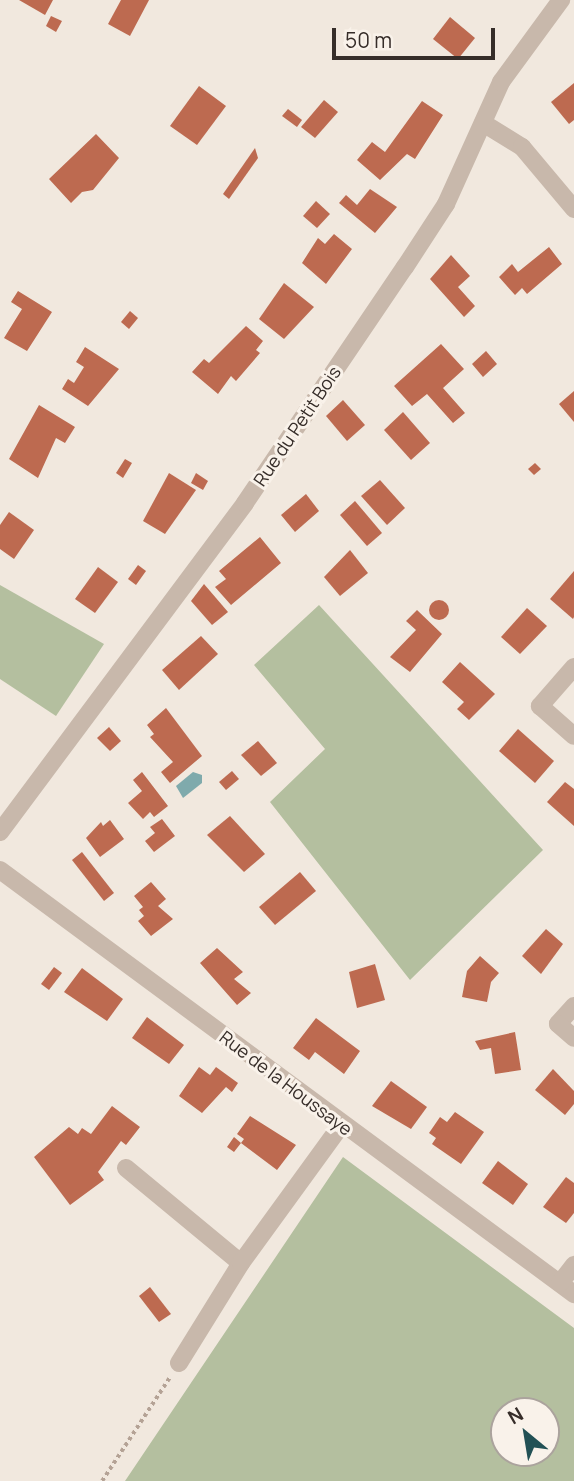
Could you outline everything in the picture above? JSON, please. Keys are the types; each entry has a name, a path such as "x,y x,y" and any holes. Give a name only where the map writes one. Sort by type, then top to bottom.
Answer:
{"street":[{"name":"Rue du Petit Bois","path":"0,832 245,503 446,204 501,82 561,0"},
{"path":"483,123 522,147 574,209"},
{"path":"574,667 540,706 574,736"},
{"name":"Rue de la Houssaye","path":"0,870 567,1288"},
{"path":"574,1006 558,1024 574,1038"},
{"path":"178,1363 241,1263 342,1124"},
{"path":"126,1168 241,1263"},
{"path":"567,1288 574,1265"}],"path":[{"path":"102,1481 178,1363"}],"green space":[{"path":"0,585 104,644 56,716 0,679"},
{"path":"319,605 543,850 410,980 270,802 325,749 254,665"},
{"path":"343,1157 574,1328 574,1481 125,1481"}],"water":[{"path":"193,772 202,775 202,783 183,798 176,786"}],"building":[{"path":"19,0 53,0 45,15"},
{"path":"121,0 149,0 130,36 108,24"},
{"path":"51,16 62,21 56,32 46,26"},
{"path":"450,17 475,38 458,59 433,39"},
{"path":"574,83 574,120 569,124 551,102"},
{"path":"199,86 226,106 197,145 170,126"},
{"path":"324,100 338,112 315,138 301,127"},
{"path":"422,101 443,115 415,159 407,154 380,180 357,160 372,142 385,152"},
{"path":"288,109 302,120 297,127 282,116"},
{"path":"96,134 119,158 93,190 82,192 71,203 49,179"},
{"path":"255,148 258,158 229,199 223,194"},
{"path":"370,189 397,207 375,233 339,203 346,195 357,205"},
{"path":"316,201 330,214 317,228 303,216"},
{"path":"334,234 352,249 326,284 302,263 318,238 325,244"},
{"path":"549,247 562,264 527,294 522,288 515,295 499,277 512,264 518,272"},
{"path":"451,255 470,276 458,287 475,306 464,317 430,279"},
{"path":"284,283 314,307 284,339 259,319"},
{"path":"18,291 52,312 27,351 4,338 22,309 11,302"},
{"path":"130,311 138,318 129,329 121,322"},
{"path":"246,326 263,341 256,350 260,353 236,381 231,376 218,394 192,372 204,359 209,363"},
{"path":"441,344 464,369 443,388 465,413 453,423 427,394 412,406 394,386"},
{"path":"85,347 119,369 88,406 62,389 68,379 74,383 84,367 76,362"},
{"path":"486,351 497,364 483,377 472,364"},
{"path":"574,391 574,422 559,404"},
{"path":"343,400 365,425 347,441 326,416"},
{"path":"39,405 75,427 65,443 56,438 38,478 9,459"},
{"path":"403,412 430,443 411,460 384,430"},
{"path":"125,459 132,463 123,478 116,473"},
{"path":"535,463 541,469 534,475 528,469"},
{"path":"169,473 196,490 165,534 143,521"},
{"path":"196,473 208,481 203,490 191,483"},
{"path":"380,480 405,508 387,525 361,496"},
{"path":"306,494 319,511 295,532 281,515"},
{"path":"355,501 382,533 367,546 340,515"},
{"path":"9,512 34,530 14,559 0,549 0,525"},
{"path":"260,537 281,563 231,605 215,587 226,579 219,571"},
{"path":"350,550 368,573 340,596 324,577"},
{"path":"138,565 146,571 136,585 128,579"},
{"path":"98,567 118,582 95,613 75,599"},
{"path":"574,571 574,617 573,619 550,599"},
{"path":"204,584 228,612 212,625 191,601"},
{"path":"439,600 446,603 449,610 446,617 439,620 432,617 429,610 432,603"},
{"path":"527,608 547,626 520,654 501,637"},
{"path":"417,610 442,634 410,672 390,657 416,630 406,621"},
{"path":"201,636 218,654 179,690 162,670"},
{"path":"460,662 495,694 469,720 457,709 464,702 442,682"},
{"path":"166,708 202,756 170,783 161,772 173,762 150,737 154,734 147,725"},
{"path":"109,727 121,741 110,751 97,738"},
{"path":"518,729 554,761 535,783 499,751"},
{"path":"258,741 277,763 261,776 241,755"},
{"path":"232,771 239,779 226,790 219,782"},
{"path":"142,772 168,806 154,817 150,812 143,819 128,803 142,791 133,780"},
{"path":"565,782 574,789 574,826 547,802"},
{"path":"230,816 265,854 244,872 207,835"},
{"path":"162,819 175,836 154,852 145,841 155,833 150,827"},
{"path":"110,820 124,839 100,857 86,838 101,822 103,826"},
{"path":"82,852 114,893 104,901 72,860"},
{"path":"300,872 316,891 275,925 259,907"},
{"path":"151,882 166,899 158,906 173,919 151,936 138,921 144,916 139,910 143,907 134,896"},
{"path":"546,929 563,944 541,974 522,956"},
{"path":"217,948 243,972 234,979 251,993 237,1005 200,963"},
{"path":"480,956 499,973 491,982 487,1002 462,997 467,971"},
{"path":"375,964 385,1000 357,1008 349,972"},
{"path":"54,967 62,973 49,990 41,984"},
{"path":"82,968 123,999 107,1021 64,992"},
{"path":"147,1017 184,1045 169,1064 132,1038"},
{"path":"316,1018 360,1051 344,1074 315,1052 309,1060 293,1048"},
{"path":"515,1032 521,1070 495,1074 491,1048 480,1050 475,1041"},
{"path":"199,1067 210,1075 216,1067 238,1083 232,1092 226,1087 202,1113 179,1096"},
{"path":"553,1069 574,1091 574,1104 565,1115 535,1090"},
{"path":"391,1081 427,1107 411,1129 372,1106"},
{"path":"112,1106 140,1127 126,1145 121,1141 98,1172 104,1180 70,1205 34,1157 69,1127 78,1134 82,1128 91,1134"},
{"path":"455,1112 484,1132 461,1164 432,1144 436,1138 429,1133 440,1117 447,1122"},
{"path":"250,1116 296,1145 277,1170 241,1143 244,1139 237,1134"},
{"path":"234,1137 241,1143 234,1152 227,1147"},
{"path":"498,1161 528,1184 513,1205 482,1183"},
{"path":"566,1177 574,1183 574,1213 566,1223 543,1207"},
{"path":"150,1287 171,1314 159,1322 139,1296"}]}
